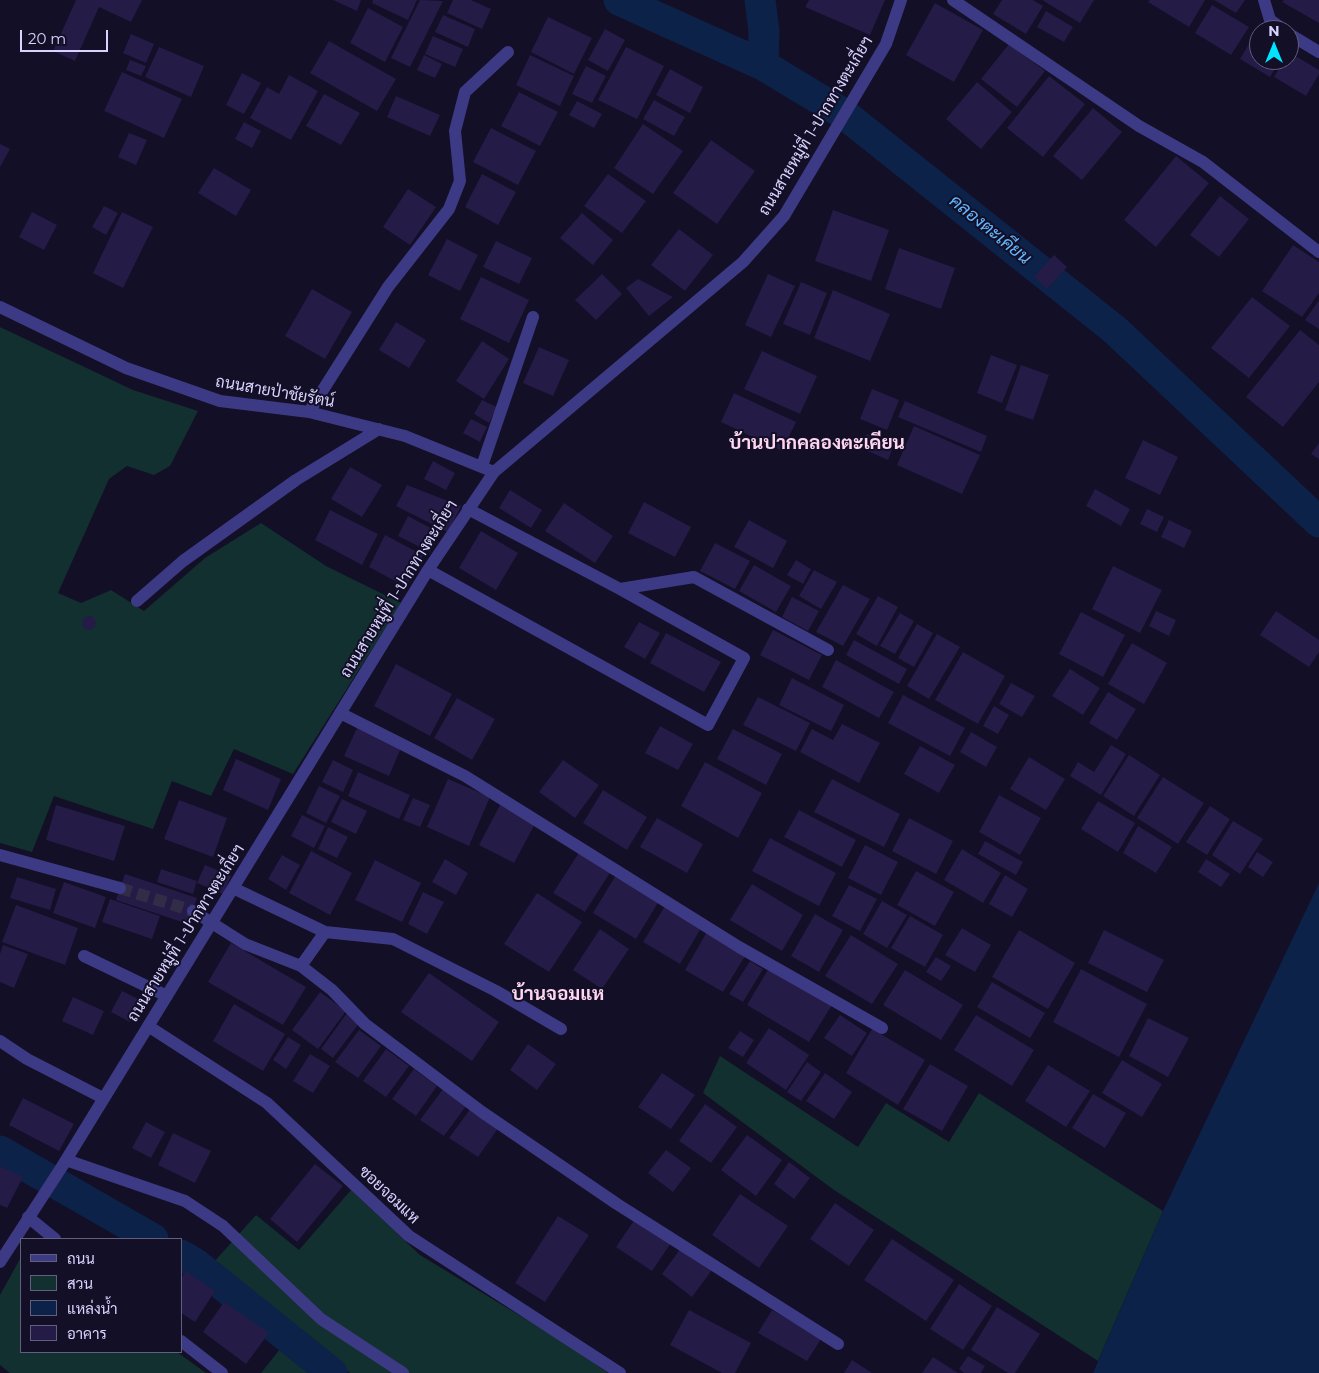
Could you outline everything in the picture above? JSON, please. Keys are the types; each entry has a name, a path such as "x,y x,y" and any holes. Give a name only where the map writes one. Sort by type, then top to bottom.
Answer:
{"street":[{"name":"ถนนสายหมู่ที่ 1-ปากทางตะเกี่ยฯ","path":"0,1262 104,1098 428,570 494,472 743,262 784,216 886,44 902,0"},
{"path":"953,0 1139,126 1203,162 1319,252"},
{"path":"1264,0 1270,20"},
{"path":"1299,40 1319,52"},
{"path":"309,412 388,287 449,210 460,181 455,131 465,92 508,52"},
{"name":"ถนนสายป่าชัยรัตน์","path":"0,307 126,368 220,401 309,412 379,429 405,436 494,472"},
{"path":"482,466 533,318"},
{"path":"137,601 183,561 296,480 379,429"},
{"path":"428,570 708,725 744,658 620,589 468,509"},
{"path":"620,589 694,577 828,650"},
{"path":"340,714 465,776 739,947 882,1028"},
{"path":"0,854 120,888"},
{"path":"233,888 325,932 393,939 496,991 561,1029"},
{"path":"193,911 245,944 301,966 332,990 365,1024 482,1112 617,1204 838,1344"},
{"path":"301,966 325,932"},
{"path":"84,956 166,996"},
{"name":"ซอยจอมแห","path":"148,1026 267,1103 409,1236 620,1373"},
{"path":"0,1041 27,1059 104,1098"},
{"path":"64,1162 185,1201 224,1226 321,1319 403,1373"},
{"path":"28,1218 54,1238"},
{"path":"182,1341 222,1373"}],"green space":[{"path":"0,327 133,390 198,411 170,466 154,475 127,466 109,479 58,593 81,603 111,590 144,611 205,558 261,523 326,566 401,603 293,774 234,749 211,796 172,781 153,829 54,796 32,852 0,843"},
{"path":"720,1056 858,1147 886,1103 949,1142 979,1093 1163,1211 1098,1361 834,1190 703,1093"},
{"path":"351,1190 420,1255 565,1343 608,1373 350,1373 213,1263 256,1215 299,1250"},
{"path":"20,1259 20,1353 178,1353 206,1373 10,1373 0,1365 0,1295"},
{"path":"280,1349 310,1373 261,1373"}],"water":[{"path":"1319,883 1319,1373 1093,1373 1163,1211"}],"building":[{"path":"76,0 142,0 131,22 99,7 75,61 53,51"},
{"path":"333,0 361,0 357,11"},
{"path":"373,0 417,0 408,20 372,3"},
{"path":"420,0 443,1 410,67 391,58"},
{"path":"453,0 471,0 491,9 482,29 447,13"},
{"path":"809,0 885,0 870,35 805,7"},
{"path":"1002,0 1033,0 1043,6 1026,34 993,14"},
{"path":"1042,0 1094,0 1080,23"},
{"path":"1150,0 1205,0 1189,27 1148,2"},
{"path":"1214,0 1245,0 1236,13"},
{"path":"1284,0 1319,0 1319,23 1282,2"},
{"path":"935,3 983,30 954,82 906,55"},
{"path":"1212,5 1249,27 1231,55 1195,33"},
{"path":"368,8 403,27 385,62 350,43"},
{"path":"1046,11 1073,27 1064,42 1037,27"},
{"path":"443,15 475,29 468,47 435,32"},
{"path":"548,17 592,38 574,74 531,52"},
{"path":"605,29 625,40 608,71 588,60"},
{"path":"131,34 154,44 146,63 123,53"},
{"path":"433,36 463,49 455,67 425,54"},
{"path":"329,41 396,79 377,111 310,73"},
{"path":"1009,44 1045,71 1017,107 981,79"},
{"path":"1249,44 1249,64 1240,59"},
{"path":"159,47 204,66 191,97 145,77"},
{"path":"626,47 664,66 637,119 598,100"},
{"path":"424,55 442,64 435,78 417,70"},
{"path":"530,55 574,76 560,106 516,85"},
{"path":"1299,58 1319,70 1319,74 1306,96 1274,77 1278,70 1299,70"},
{"path":"130,60 146,66 141,76 126,70"},
{"path":"586,66 606,76 592,103 572,94"},
{"path":"670,69 703,87 690,113 656,95"},
{"path":"1258,70 1274,70 1270,77"},
{"path":"122,72 182,99 164,138 104,111"},
{"path":"242,73 261,83 244,114 226,105"},
{"path":"289,75 318,91 291,140 250,118 267,87 279,94"},
{"path":"1049,76 1085,104 1043,157 1007,128"},
{"path":"977,82 1012,112 981,149 946,119"},
{"path":"519,92 558,112 540,146 501,126"},
{"path":"324,94 360,113 341,145 306,126"},
{"path":"396,96 440,115 430,136 387,117"},
{"path":"654,100 685,117 674,136 643,119"},
{"path":"577,101 602,114 594,128 569,115"},
{"path":"1093,108 1122,132 1082,180 1053,156"},
{"path":"244,122 261,131 252,148 235,139"},
{"path":"643,124 683,151 653,194 614,168"},
{"path":"491,128 536,151 518,185 473,162"},
{"path":"129,133 147,140 136,165 118,157"},
{"path":"711,140 755,171 717,224 673,193"},
{"path":"0,144 10,149 0,167"},
{"path":"1176,156 1209,183 1156,247 1124,220"},
{"path":"214,168 251,190 236,216 198,193"},
{"path":"482,174 516,192 498,225 465,207"},
{"path":"608,174 646,201 622,233 584,206"},
{"path":"408,189 436,207 410,245 383,227"},
{"path":"1220,196 1249,219 1219,257 1190,235"},
{"path":"104,206 118,213 106,235 92,227"},
{"path":"833,210 889,230 871,281 815,261"},
{"path":"32,212 57,225 44,250 19,237"},
{"path":"122,212 153,227 123,288 93,273"},
{"path":"582,213 613,240 593,265 560,238"},
{"path":"679,229 713,255 685,291 651,265"},
{"path":"447,239 478,255 460,291 428,275"},
{"path":"496,241 532,258 519,284 483,267"},
{"path":"1293,245 1319,262 1319,293 1302,317 1262,291"},
{"path":"899,248 955,268 941,309 885,289"},
{"path":"1054,255 1067,267 1047,289 1034,277"},
{"path":"602,274 622,294 596,320 575,300"},
{"path":"768,274 795,286 771,337 745,325"},
{"path":"481,277 529,300 509,343 460,319"},
{"path":"638,279 673,297 649,316 626,288"},
{"path":"801,282 827,293 810,335 783,324"},
{"path":"312,289 352,312 325,359 285,336"},
{"path":"833,290 890,314 870,361 814,338"},
{"path":"1252,297 1290,326 1249,378 1211,348"},
{"path":"1319,300 1319,329 1305,320"},
{"path":"396,322 426,340 409,368 379,350"},
{"path":"1300,330 1319,345 1319,382 1283,427 1246,397"},
{"path":"482,341 509,359 484,399 456,381"},
{"path":"539,347 569,360 553,396 523,383"},
{"path":"762,351 817,376 800,414 744,389"},
{"path":"991,355 1017,365 1002,403 977,393"},
{"path":"1021,365 1049,375 1033,420 1005,410"},
{"path":"872,389 899,400 887,430 860,419"},
{"path":"734,393 796,422 782,451 721,422"},
{"path":"482,400 497,407 489,423 474,414"},
{"path":"905,401 987,436 981,452 898,417"},
{"path":"471,419 487,427 480,442 463,433"},
{"path":"914,426 980,455 962,494 897,465"},
{"path":"867,434 894,445 888,460 861,448"},
{"path":"1143,440 1178,457 1160,495 1125,478"},
{"path":"1319,443 1319,459 1311,454"},
{"path":"433,461 455,473 446,490 424,479"},
{"path":"350,467 382,485 362,517 331,499"},
{"path":"407,485 461,506 448,532 396,506"},
{"path":"1095,489 1130,509 1121,526 1086,506"},
{"path":"510,490 542,510 531,528 499,508"},
{"path":"644,502 691,527 675,557 628,533"},
{"path":"564,503 613,536 595,563 545,531"},
{"path":"1147,509 1164,517 1157,532 1140,524"},
{"path":"330,510 378,534 362,565 315,540"},
{"path":"408,516 440,533 430,552 398,536"},
{"path":"749,520 787,541 773,568 734,547"},
{"path":"1169,520 1192,531 1184,548 1161,537"},
{"path":"481,531 518,553 496,590 459,568"},
{"path":"385,535 423,555 406,587 369,567"},
{"path":"715,543 750,561 735,589 700,571"},
{"path":"796,560 811,569 803,584 787,575"},
{"path":"754,565 791,586 776,612 739,591"},
{"path":"1113,566 1162,590 1140,633 1092,609"},
{"path":"814,570 837,582 821,609 799,596"},
{"path":"843,585 870,599 843,646 816,632"},
{"path":"878,596 898,607 877,646 856,634"},
{"path":"792,597 819,611 808,631 782,617"},
{"path":"1156,611 1176,620 1169,636 1149,626"},
{"path":"1276,611 1319,640 1319,652 1309,667 1260,635"},
{"path":"1081,612 1125,635 1103,677 1059,654"},
{"path":"900,613 914,621 895,654 880,646"},
{"path":"86,616 92,616 96,623 92,630 86,630 82,626 82,620"},
{"path":"639,622 660,633 645,659 624,647"},
{"path":"917,624 933,633 914,667 898,658"},
{"path":"773,630 822,655 809,680 760,655"},
{"path":"666,633 721,662 704,692 650,663"},
{"path":"937,634 960,647 929,699 907,686"},
{"path":"854,640 907,669 899,684 846,655"},
{"path":"1132,643 1167,663 1144,704 1108,684"},
{"path":"963,652 1005,676 978,724 935,700"},
{"path":"836,660 894,692 879,718 822,687"},
{"path":"396,664 452,694 430,736 374,706"},
{"path":"1070,669 1100,688 1083,715 1052,696"},
{"path":"792,678 844,705 831,731 779,705"},
{"path":"1011,683 1035,696 1022,717 999,704"},
{"path":"1108,692 1136,709 1117,740 1089,723"},
{"path":"903,695 965,728 950,756 888,723"},
{"path":"758,697 810,723 796,751 743,725"},
{"path":"457,698 495,719 472,760 434,738"},
{"path":"994,706 1009,715 998,734 983,726"},
{"path":"842,724 880,743 859,783 800,752 812,729 833,740"},
{"path":"660,726 693,744 678,770 645,753"},
{"path":"357,728 401,748 389,776 344,756"},
{"path":"733,729 782,754 766,785 717,759"},
{"path":"971,732 997,747 986,767 960,752"},
{"path":"1111,745 1126,754 1101,795 1070,776 1078,762 1094,772"},
{"path":"920,746 955,765 939,793 904,774"},
{"path":"1129,755 1160,775 1134,816 1103,796"},
{"path":"1029,757 1065,779 1046,810 1010,789"},
{"path":"236,759 281,779 268,810 223,790"},
{"path":"333,760 353,770 343,792 322,782"},
{"path":"563,760 599,785 575,818 539,792"},
{"path":"705,762 762,793 738,838 681,806"},
{"path":"358,772 410,795 399,819 348,796"},
{"path":"1163,777 1204,803 1178,844 1137,818"},
{"path":"448,779 490,797 469,846 427,827"},
{"path":"832,779 900,814 884,847 814,812"},
{"path":"319,786 340,796 326,823 306,813"},
{"path":"603,790 647,817 627,850 583,823"},
{"path":"999,795 1041,818 1020,855 979,832"},
{"path":"413,798 430,805 420,827 403,820"},
{"path":"342,799 367,811 356,834 331,822"},
{"path":"179,800 227,818 213,857 164,839"},
{"path":"1098,801 1135,823 1118,852 1081,829"},
{"path":"56,805 125,826 114,861 46,840"},
{"path":"500,805 535,824 514,863 479,845"},
{"path":"1210,806 1230,819 1207,855 1186,842"},
{"path":"799,810 856,840 842,867 784,837"},
{"path":"302,815 325,826 314,848 291,836"},
{"path":"657,818 703,844 687,873 640,847"},
{"path":"909,818 953,841 936,874 892,851"},
{"path":"1233,821 1263,839 1240,874 1212,855"},
{"path":"1138,826 1172,847 1156,873 1123,853"},
{"path":"328,827 348,837 337,858 318,849"},
{"path":"770,838 836,873 819,906 752,871"},
{"path":"985,841 1023,862 1016,875 978,854"},
{"path":"865,845 898,862 881,895 848,878"},
{"path":"962,849 1001,873 983,903 944,880"},
{"path":"311,851 352,873 330,915 289,893"},
{"path":"580,851 611,871 585,912 553,893"},
{"path":"1257,852 1273,862 1263,877 1248,867"},
{"path":"282,855 300,865 286,890 268,879"},
{"path":"445,859 468,873 456,895 432,882"},
{"path":"1206,859 1230,874 1221,887 1198,872"},
{"path":"375,860 421,883 402,922 355,900"},
{"path":"205,865 231,876 223,894 197,883"},
{"path":"161,869 197,881 193,894 157,882"},
{"path":"916,871 954,892 935,926 897,905"},
{"path":"125,874 197,898 188,924 116,900"},
{"path":"616,875 659,901 636,939 593,913"},
{"path":"1005,875 1028,889 1012,917 989,904"},
{"path":"17,877 56,889 50,910 10,898"},
{"path":"64,882 106,897 95,928 53,913"},
{"path":"752,884 803,915 782,951 730,920"},
{"path":"849,885 877,899 860,931 832,916"},
{"path":"423,892 444,902 427,934 408,924"},
{"path":"537,893 582,922 549,972 504,944"},
{"path":"110,899 160,916 152,939 102,922"},
{"path":"882,901 907,915 887,948 863,934"},
{"path":"16,905 78,928 65,965 2,942"},
{"path":"665,906 701,928 680,964 643,942"},
{"path":"815,914 843,930 819,972 791,956"},
{"path":"910,916 943,935 925,967 891,948"},
{"path":"962,928 991,945 975,972 945,955"},
{"path":"600,929 629,949 602,989 573,970"},
{"path":"708,930 747,953 723,992 685,970"},
{"path":"1019,930 1075,963 1048,1009 992,977"},
{"path":"1104,930 1164,960 1147,992 1088,963"},
{"path":"851,935 898,964 872,1004 825,976"},
{"path":"231,943 306,987 283,1025 208,982"},
{"path":"3,945 28,954 14,988 0,982 0,954"},
{"path":"936,957 951,966 941,981 926,972"},
{"path":"750,961 763,969 743,1002 729,994"},
{"path":"769,968 832,1005 809,1042 747,1005"},
{"path":"1081,969 1147,1004 1119,1057 1053,1022"},
{"path":"905,970 963,1005 941,1040 883,1005"},
{"path":"429,973 499,1022 472,1061 401,1012"},
{"path":"992,982 1045,1013 1030,1038 977,1007"},
{"path":"122,991 142,1001 130,1022 111,1012"},
{"path":"320,992 346,1011 318,1049 292,1030"},
{"path":"73,997 104,1011 93,1035 62,1021"},
{"path":"234,1004 285,1034 263,1071 213,1041"},
{"path":"347,1013 360,1022 333,1058 321,1049"},
{"path":"840,1015 867,1033 852,1056 824,1038"},
{"path":"976,1015 1034,1050 1012,1086 954,1050"},
{"path":"1148,1018 1189,1038 1168,1077 1129,1056"},
{"path":"769,1028 809,1055 786,1090 746,1063"},
{"path":"872,1029 925,1060 898,1105 846,1073"},
{"path":"359,1030 381,1046 358,1078 335,1062"},
{"path":"740,1031 754,1040 743,1057 728,1048"},
{"path":"288,1037 301,1045 286,1069 273,1060"},
{"path":"528,1044 556,1064 537,1090 510,1070"},
{"path":"386,1049 409,1066 386,1097 363,1081"},
{"path":"310,1054 330,1066 313,1093 293,1081"},
{"path":"1122,1060 1162,1084 1142,1117 1102,1093"},
{"path":"807,1062 821,1072 801,1101 787,1092"},
{"path":"930,1064 968,1086 942,1131 903,1109"},
{"path":"1048,1065 1090,1091 1066,1127 1025,1101"},
{"path":"414,1069 437,1086 416,1116 392,1099"},
{"path":"662,1073 695,1095 671,1129 638,1107"},
{"path":"825,1073 852,1092 834,1119 806,1101"},
{"path":"443,1089 466,1106 444,1136 420,1120"},
{"path":"1093,1094 1126,1113 1105,1148 1072,1128"},
{"path":"23,1098 74,1124 59,1151 9,1125"},
{"path":"705,1104 737,1127 711,1163 679,1141"},
{"path":"471,1108 499,1127 478,1157 449,1138"},
{"path":"146,1122 165,1132 151,1158 132,1148"},
{"path":"173,1133 211,1151 195,1183 158,1165"},
{"path":"747,1135 782,1160 756,1196 721,1170"},
{"path":"666,1150 691,1168 673,1192 648,1173"},
{"path":"789,1162 810,1178 794,1199 774,1184"},
{"path":"315,1164 343,1186 297,1242 270,1219"},
{"path":"0,1166 23,1177 7,1208 0,1205"},
{"path":"740,1194 788,1226 759,1268 712,1235"},
{"path":"835,1203 874,1230 849,1266 810,1239"},
{"path":"558,1216 589,1235 545,1302 515,1283"},
{"path":"635,1219 671,1243 652,1271 616,1247"},
{"path":"892,1239 954,1280 926,1321 864,1280"},
{"path":"681,1248 712,1270 692,1297 662,1274"},
{"path":"186,1271 215,1291 195,1322 182,1314 182,1277"},
{"path":"959,1284 992,1306 963,1350 930,1329"},
{"path":"224,1302 269,1333 246,1364 203,1332"},
{"path":"997,1307 1040,1334 1015,1373 1008,1373 971,1350"},
{"path":"689,1310 751,1343 735,1373 722,1373 670,1345"},
{"path":"772,1310 821,1339 807,1361 758,1333"},
{"path":"968,1356 985,1366 981,1373 964,1373 959,1369"},
{"path":"933,1357 958,1373 922,1373"},
{"path":"852,1360 872,1373 844,1373"}],"waterway":[{"name":"คลองตะเคียน","path":"619,0 763,65 844,114 1115,330 1319,522"},
{"path":"760,0 764,31 763,65"},
{"path":"0,1151 151,1238"},
{"path":"182,1256 196,1264 332,1373"}],"tunnel":[{"path":"120,888 193,911"}],"district":[{"name":"บ้านปากคลองตะเคียน","path":"817,443"},
{"name":"บ้านจอมแห","path":"558,994"}]}
